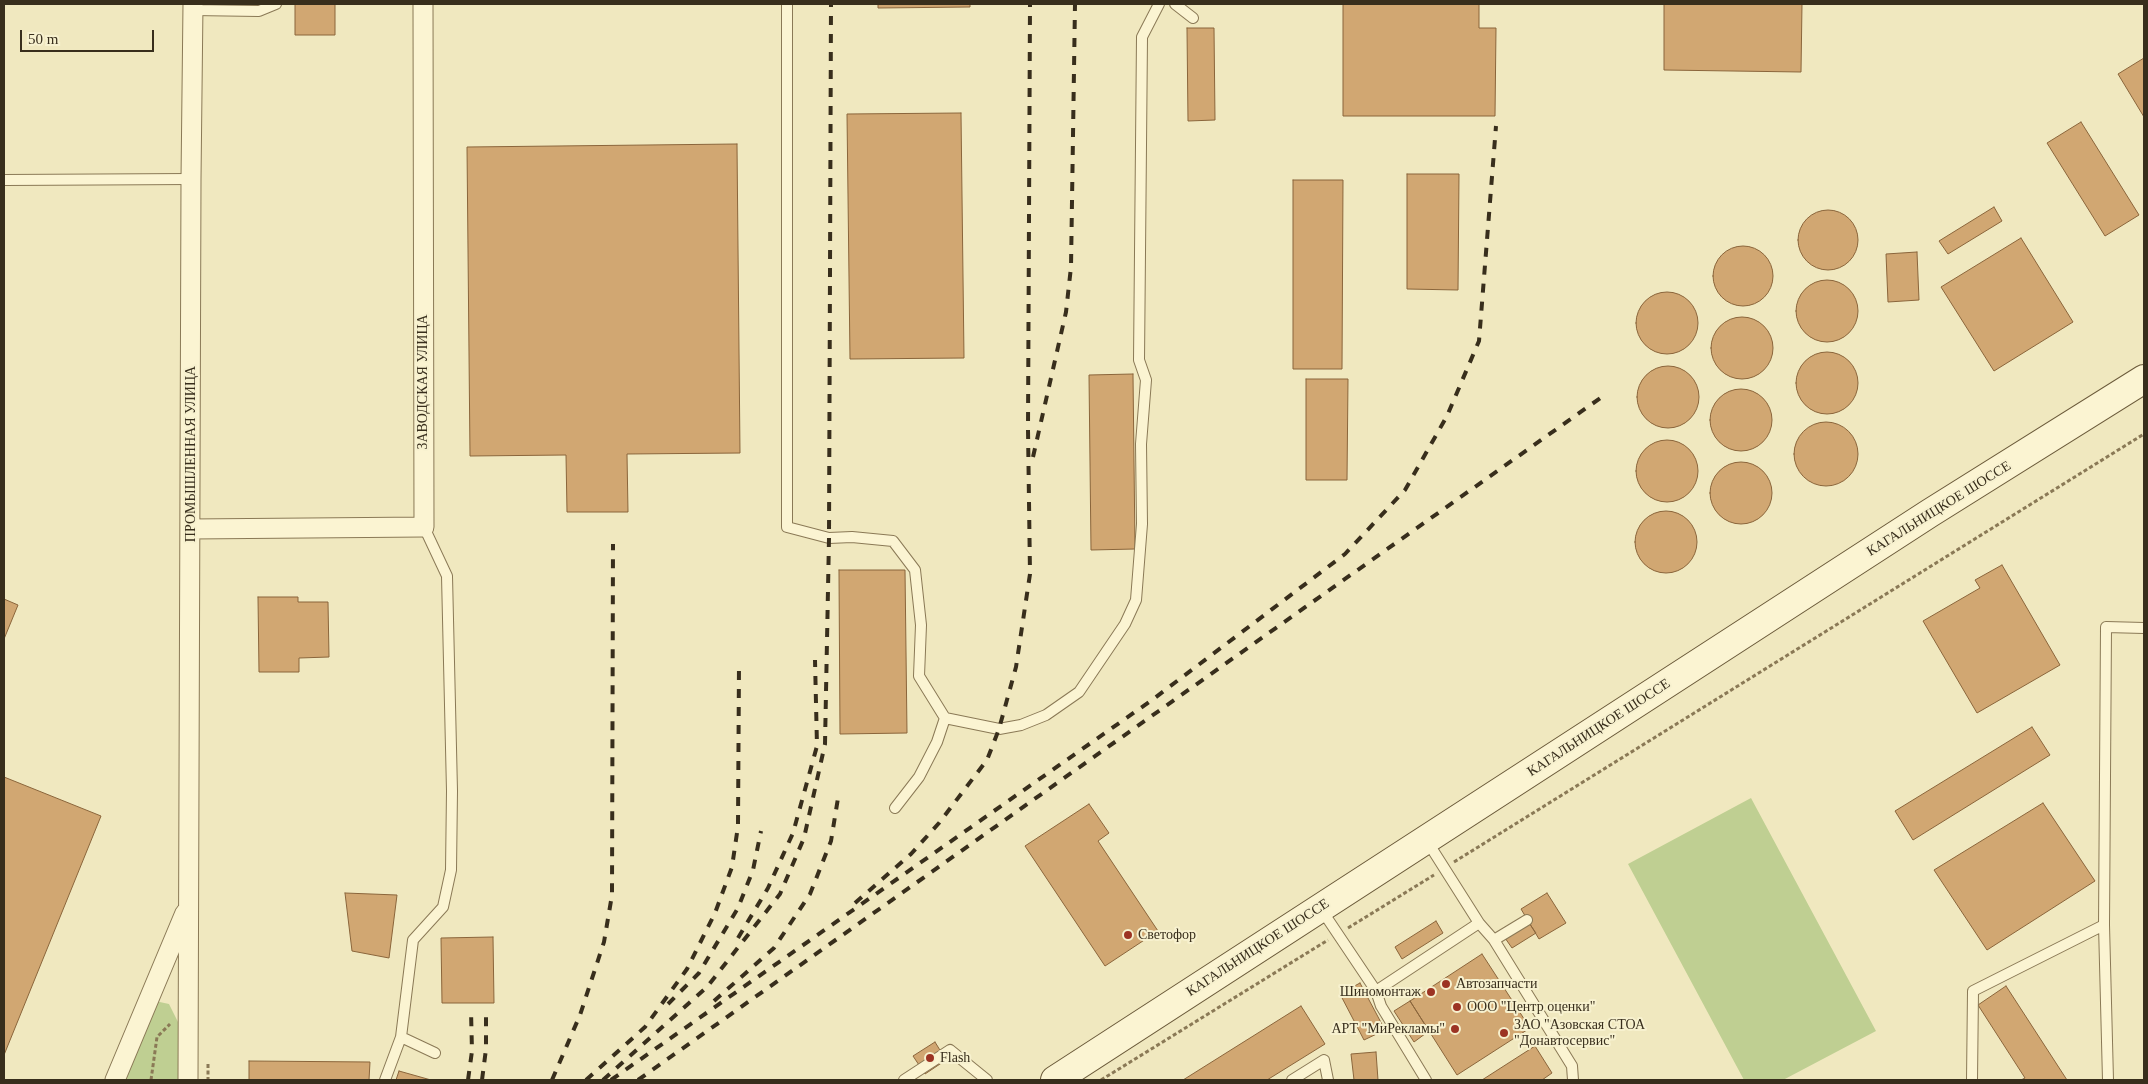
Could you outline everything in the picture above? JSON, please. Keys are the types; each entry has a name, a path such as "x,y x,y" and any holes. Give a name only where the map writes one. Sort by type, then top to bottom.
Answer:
{"main road":[{"name":"КАГАЛЬНИЦКОЕ ШОССЕ","path":"1055,1080 1922,519 2144,379"}],"street":[{"name":"ЗАВОДСКАЯ УЛИЦА","path":"423,4 424,527"},
{"name":"ПРОМЫШЛЕННАЯ УЛИЦА","path":"188,1080 192,6"},
{"path":"191,529 424,527"},
{"name":"ПРОМЫШЛЕННАЯ УЛИЦА","path":"115,1080 189,904"}],"lane":[{"path":"192,6 259,11 276,4"},
{"path":"787,4 787,527 829,538 852,536 893,541 915,570 921,625 919,676 945,718 999,729 1020,725 1046,715 1079,692 1125,624 1136,600 1142,524 1141,444 1146,380 1139,360 1142,37 1159,4"},
{"path":"1175,4 1193,18"},
{"path":"4,180 191,179"},
{"path":"385,1080 401,1037 413,940 443,908 451,870 447,576 424,527"},
{"path":"2108,1080 2104,925 2106,628 2144,628"},
{"path":"895,808 919,777 945,718"},
{"path":"1427,840 1479,923 1494,940 1572,1066 1573,1080"},
{"path":"1320,908 1376,991 1381,1006 1426,1080"},
{"path":"1494,940 1527,920"},
{"path":"1376,991 1479,923"},
{"path":"1972,1080 1974,991 2104,925"},
{"path":"401,1037 435,1053"},
{"path":"904,1080 950,1050 987,1080"},
{"path":"1292,1080 1324,1060 1328,1080"}],"path":[{"path":"1101,1080 2144,434"}],"green space":[{"path":"1751,798 1876,1031 1783,1080 1744,1080 1628,864"},
{"path":"155,1001 169,1004 178,1022 178,1080 123,1080"}],"building":[{"path":"295,4 335,4 335,35 295,35"},
{"path":"878,4 970,4 970,7 878,8"},
{"path":"1343,4 1479,4 1479,28 1496,28 1495,116 1343,116"},
{"path":"1664,4 1802,4 1801,72 1664,70"},
{"path":"1187,28 1214,28 1215,120 1188,121"},
{"path":"2144,58 2144,117 2118,74"},
{"path":"961,113 964,358 850,359 847,114"},
{"path":"2081,122 2139,215 2105,236 2047,143"},
{"path":"737,144 740,453 627,454 628,512 567,512 566,455 470,456 467,147"},
{"path":"1407,174 1459,174 1458,290 1407,289"},
{"path":"1293,180 1343,180 1342,369 1293,369"},
{"path":"1994,207 2002,221 1948,254 1939,241"},
{"path":"1822,210 1834,210 1845,215 1853,223 1858,234 1856,252 1845,265 1834,270 1822,270 1811,265 1803,257 1798,246 1798,234 1803,223 1811,215"},
{"path":"2021,238 2073,322 1994,371 1941,287"},
{"path":"1737,246 1749,246 1765,254 1771,264 1773,276 1771,288 1765,298 1749,306 1737,306 1721,298 1713,282 1713,270 1721,254"},
{"path":"1917,252 1919,300 1888,302 1886,254"},
{"path":"1827,280 1844,285 1849,289 1853,294 1858,311 1853,328 1849,333 1844,337 1827,342 1810,337 1805,333 1801,328 1796,311 1801,294 1805,289 1810,285"},
{"path":"1667,292 1679,294 1689,301 1696,311 1698,323 1696,335 1689,345 1679,352 1667,354 1655,352 1645,345 1638,335 1636,323 1638,311 1645,301 1655,294"},
{"path":"1742,317 1759,322 1764,326 1768,331 1773,348 1768,365 1764,370 1759,374 1742,379 1725,374 1720,370 1716,365 1711,348 1716,331 1720,326 1725,322"},
{"path":"1821,352 1833,352 1849,361 1856,371 1858,383 1856,395 1849,405 1833,414 1821,414 1810,409 1801,400 1796,389 1796,377 1801,366 1810,357"},
{"path":"1668,366 1685,371 1690,375 1694,380 1699,397 1694,414 1690,419 1685,423 1668,428 1651,423 1646,419 1642,414 1637,397 1642,380 1646,375 1651,371"},
{"path":"1133,374 1135,549 1091,550 1089,375"},
{"path":"1306,379 1348,379 1347,480 1306,480"},
{"path":"1741,389 1753,392 1763,398 1769,408 1772,420 1769,432 1763,442 1753,448 1741,451 1729,448 1719,442 1713,432 1710,420 1713,408 1719,398 1729,392"},
{"path":"1826,422 1844,428 1852,436 1858,454 1852,472 1844,480 1826,486 1808,480 1800,472 1794,454 1800,436 1808,428"},
{"path":"1667,440 1679,442 1689,449 1696,459 1698,471 1696,483 1689,493 1679,500 1667,502 1655,500 1645,493 1638,483 1636,471 1638,459 1645,449 1655,442"},
{"path":"1741,462 1758,467 1763,471 1767,476 1772,493 1767,510 1763,515 1758,519 1741,524 1724,519 1719,515 1715,510 1710,493 1715,476 1719,471 1724,467"},
{"path":"1666,511 1678,513 1688,520 1695,530 1697,542 1695,554 1688,564 1678,571 1666,573 1654,571 1644,564 1637,554 1635,542 1637,530 1644,520 1654,513"},
{"path":"2002,565 2060,665 1977,713 1923,621 1980,588 1975,580"},
{"path":"839,570 905,570 907,733 840,734"},
{"path":"258,597 298,597 298,602 328,602 329,657 299,658 299,672 259,672"},
{"path":"4,599 18,605 4,639"},
{"path":"2032,727 2050,755 1913,840 1895,811"},
{"path":"4,777 101,816 4,1055"},
{"path":"2043,803 2095,881 1987,950 1934,870"},
{"path":"1089,804 1109,833 1098,841 1158,931 1105,966 1025,846"},
{"path":"345,893 397,895 389,958 352,951"},
{"path":"1547,893 1566,923 1539,939 1521,909"},
{"path":"1436,921 1443,933 1402,959 1395,947"},
{"path":"1529,923 1536,933 1512,948 1505,938"},
{"path":"493,937 494,1003 442,1003 441,938"},
{"path":"1482,954 1530,1028 1457,1075 1410,1001"},
{"path":"1360,983 1385,1030 1364,1040 1340,994"},
{"path":"2006,986 2067,1080 2021,1080 2025,1078 1978,1005"},
{"path":"1410,1001 1429,1031 1414,1042 1394,1011"},
{"path":"1301,1006 1325,1044 1267,1080 1183,1080"},
{"name":"Flash","path":"935,1042 946,1060 925,1074 913,1056"},
{"path":"1535,1046 1552,1073 1542,1080 1482,1080"},
{"path":"1376,1052 1378,1080 1354,1080 1351,1054"},
{"path":"249,1061 370,1062 369,1080 249,1080"},
{"path":"399,1071 431,1080 396,1080"}],"railway":[{"path":"603,1080 707,987 780,894 804,838 825,744 829,538 831,4"},
{"path":"855,903 911,854 939,823 987,760 999,729 1016,667 1030,574 1028,429 1030,4"},
{"path":"1033,457 1066,312 1071,267 1075,4"},
{"path":"611,1080 1152,700 1345,554 1405,490 1447,416 1479,341 1496,126"},
{"path":"638,1080 1606,394"},
{"path":"552,1080 580,1015 604,942 612,895 613,544"},
{"path":"738,938 768,888 793,833 817,746 815,660"},
{"path":"586,1080 645,1027 687,969 715,913 732,867 738,826 739,664"},
{"path":"714,1001 774,948 810,894 831,841 839,792"},
{"path":"668,1004 699,973 738,908 753,870 761,831"},
{"path":"482,1080 486,1049 486,1010"},
{"path":"468,1080 472,1051 471,1011"}],"place":[{"name":"Светофор","path":"1128,935"},
{"name":"Автозапчасти","path":"1446,984"},
{"name":"Шиномонтаж","path":"1431,992"},
{"name":"ООО \"Центр оценки\"","path":"1457,1007"},
{"name":"АРТ \"МиРекламы\"","path":"1455,1029"},
{"name":"ЗАО \"Азовская СТОА \"Донавтосервис\"","path":"1504,1033"},
{"name":"Flash","path":"930,1058"}]}
